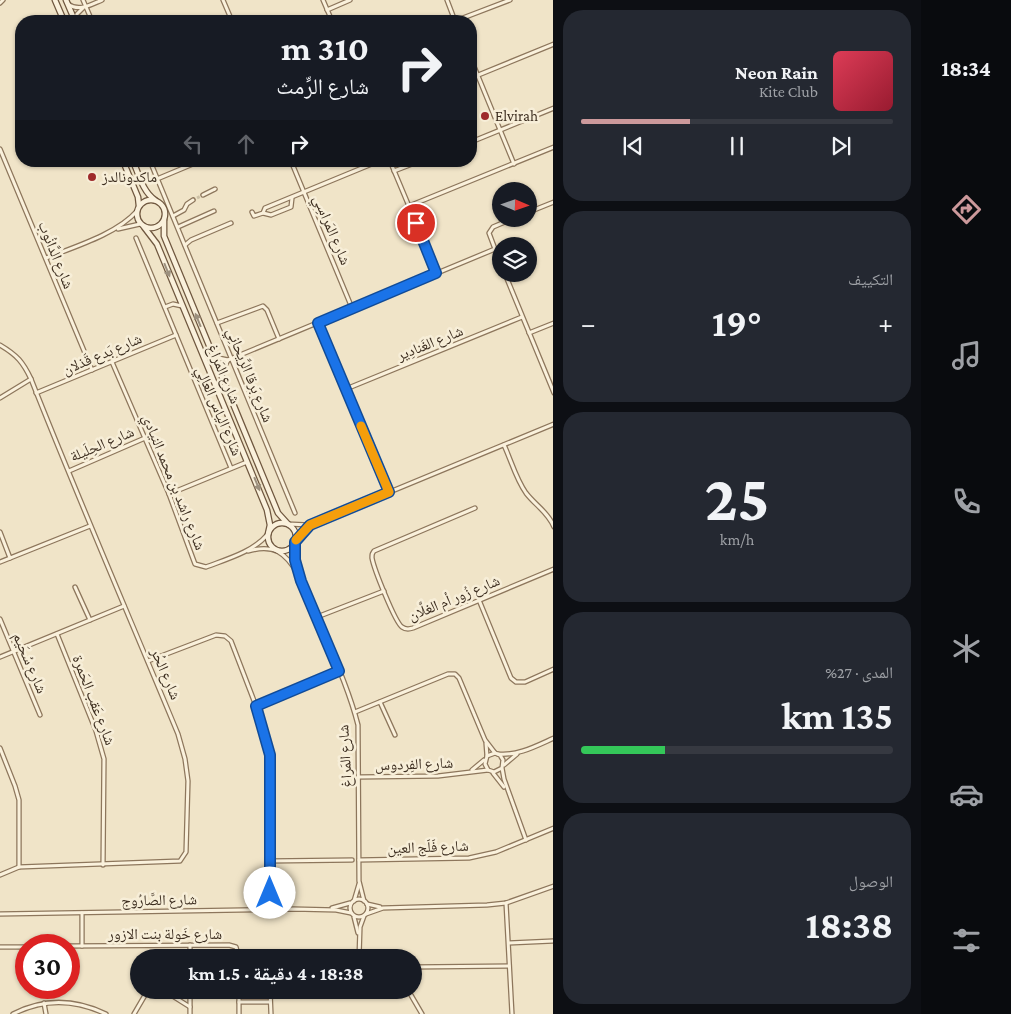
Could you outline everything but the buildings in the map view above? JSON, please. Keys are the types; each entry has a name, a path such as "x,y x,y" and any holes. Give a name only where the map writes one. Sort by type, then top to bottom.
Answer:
{"street":[{"path":"55,0 61,15"},
{"path":"83,0 89,15"},
{"path":"67,2 76,8 85,7 102,0"},
{"path":"224,0 230,15"},
{"path":"323,0 329,15"},
{"path":"327,10 350,0"},
{"path":"447,0 453,15"},
{"path":"469,15 500,2 510,0"},
{"path":"67,2 72,15"},
{"path":"77,15 85,7"},
{"path":"514,164 478,76 553,44"},
{"path":"477,140 553,108"},
{"path":"409,206 553,147"},
{"name":"شارع الدَّانُوب","path":"0,149 92,370"},
{"path":"46,258 115,229 131,218 139,206 138,197 126,167"},
{"path":"115,229 142,226 153,228 164,220 163,207 149,196 136,167"},
{"name":"شارع بَرقا الرِّيحانِي","path":"152,167 217,323 230,360 295,513"},
{"path":"157,178 185,167"},
{"name":"شارع المَراسِي","path":"293,167 352,308"},
{"path":"263,213 265,208 366,167"},
{"path":"392,167 436,273"},
{"path":"394,171 404,167"},
{"path":"203,195 216,188"},
{"path":"252,212 254,216 263,213 271,215 291,207 292,198"},
{"path":"139,206 147,200 156,201"},
{"path":"173,216 184,210 187,204 193,200"},
{"path":"538,208 553,202"},
{"path":"137,211 138,220 142,226"},
{"path":"178,227 214,211"},
{"name":"شارع المَراغ","path":"164,220 164,236 278,514 288,524"},
{"path":"185,245 194,239 231,223"},
{"name":"شارع المَراغ","path":"142,226 156,244 248,462 267,510 270,525 268,534"},
{"path":"492,228 489,233 492,241"},
{"name":"شارع الياس العالِي","path":"136,238 231,468"},
{"path":"214,357 230,360 492,250"},
{"path":"508,282 553,391"},
{"path":"165,307 174,300 177,293"},
{"path":"170,304 182,306"},
{"path":"217,323 264,306 279,339"},
{"name":"شارع الغَنادِير","path":"346,389 522,317"},
{"path":"318,323 389,492"},
{"path":"529,333 553,323"},
{"name":"شارع بَدع قَذلان","path":"36,393 176,335"},
{"name":"شارع الحُر","path":"0,345 15,354 24,365 31,379 90,526 178,734 185,759 188,781 185,856 177,862 19,867 0,875"},
{"path":"221,374 230,360"},
{"name":"شارع راشد بن محمد النيادي","path":"112,362 169,494 195,564 206,567 243,552 260,543 268,534"},
{"path":"0,398 31,379"},
{"path":"310,525 286,550 275,550 270,546 268,534 273,526 283,523 310,525 553,424"},
{"name":"شارع الحِلَيلة","path":"69,470 145,438"},
{"path":"504,445 523,489 546,512 553,524"},
{"path":"169,494 248,462"},
{"name":"شارع زُور أم الغلَّان","path":"475,508 374,551 372,557 384,591 398,623 403,628 408,629 553,570"},
{"path":"288,524 295,532 295,542"},
{"path":"0,562 90,526"},
{"path":"0,532 10,558"},
{"name":"شارع المَراغ","path":"295,542 295,560 301,581"},
{"name":"شارع راشد بن محمد النيادي","path":"243,552 262,548 275,550"},
{"name":"شارع المَراغ","path":"275,550 288,559 301,581 354,712 359,738 359,881 365,902"},
{"path":"75,587 90,620"},
{"path":"317,617 384,591"},
{"path":"479,600 511,678 516,682 522,683 553,669"},
{"path":"0,657 124,606"},
{"name":"شارع سُحَيم","path":"0,619 40,715"},
{"name":"شارع عَقب الحَمرة","path":"57,634 96,732 102,752 104,768 103,865"},
{"path":"148,662 209,638 222,635 231,641 256,706 270,755 270,909"},
{"path":"256,706 339,671"},
{"path":"354,712 448,674 455,674 459,678 486,740 503,760 502,767 508,792 526,840"},
{"path":"380,702 395,735"},
{"path":"487,757 496,753 510,755 553,738"},
{"path":"486,740 487,757 485,764 508,792"},
{"path":"0,748 19,800 19,867"},
{"path":"489,770 497,772 519,752"},
{"name":"شارع الفِردوس","path":"469,771 479,766 487,757"},
{"name":"شارع الفِردوس","path":"359,777 446,775 489,770"},
{"name":"شارع فَلَج العين","path":"359,860 469,858 496,852 553,828"},
{"path":"270,861 352,860"},
{"name":"شارع المَراغ","path":"353,902 359,881"},
{"path":"352,914 358,917 383,908 506,903 553,886"},
{"path":"359,949 356,923 350,908 353,902 359,900 383,908"},
{"name":"شارع الصَّارُوج","path":"319,909 340,907 353,902"},
{"path":"359,938 368,908 365,902"},
{"path":"506,903 509,943 510,1014"},
{"name":"شارع الصَّارُوج","path":"0,914 319,909 342,910 352,914"},
{"path":"82,913 82,946"},
{"path":"509,943 553,941"},
{"name":"شارع خَولة بنت الازور","path":"82,946 233,945 237,949"},
{"path":"0,947 15,947"},
{"path":"422,967 509,966"},
{"path":"134,1014 143,999"},
{"path":"177,999 190,1007"},
{"path":"190,999 190,1014"},
{"path":"413,999 422,1014"},
{"path":"239,1014 239,1002 270,1002 271,1014"},
{"path":"44,1003 46,1014"},
{"path":"13,1014 25,1008 44,1003 75,1003 106,1014"}],"tunnel":[{"path":"193,200 203,195"}],"slow traffic":[{"path":"296,540 310,525 389,492 361,426"}],"place":[{"name":"Elvirah","path":"485,116"},
{"name":"ماكدونالدز","path":"92,177"}],"route":[{"path":"270,893 270,755 256,706 339,671 301,581 295,560 295,542 310,525 389,492 318,323 436,273 416,223"}]}
